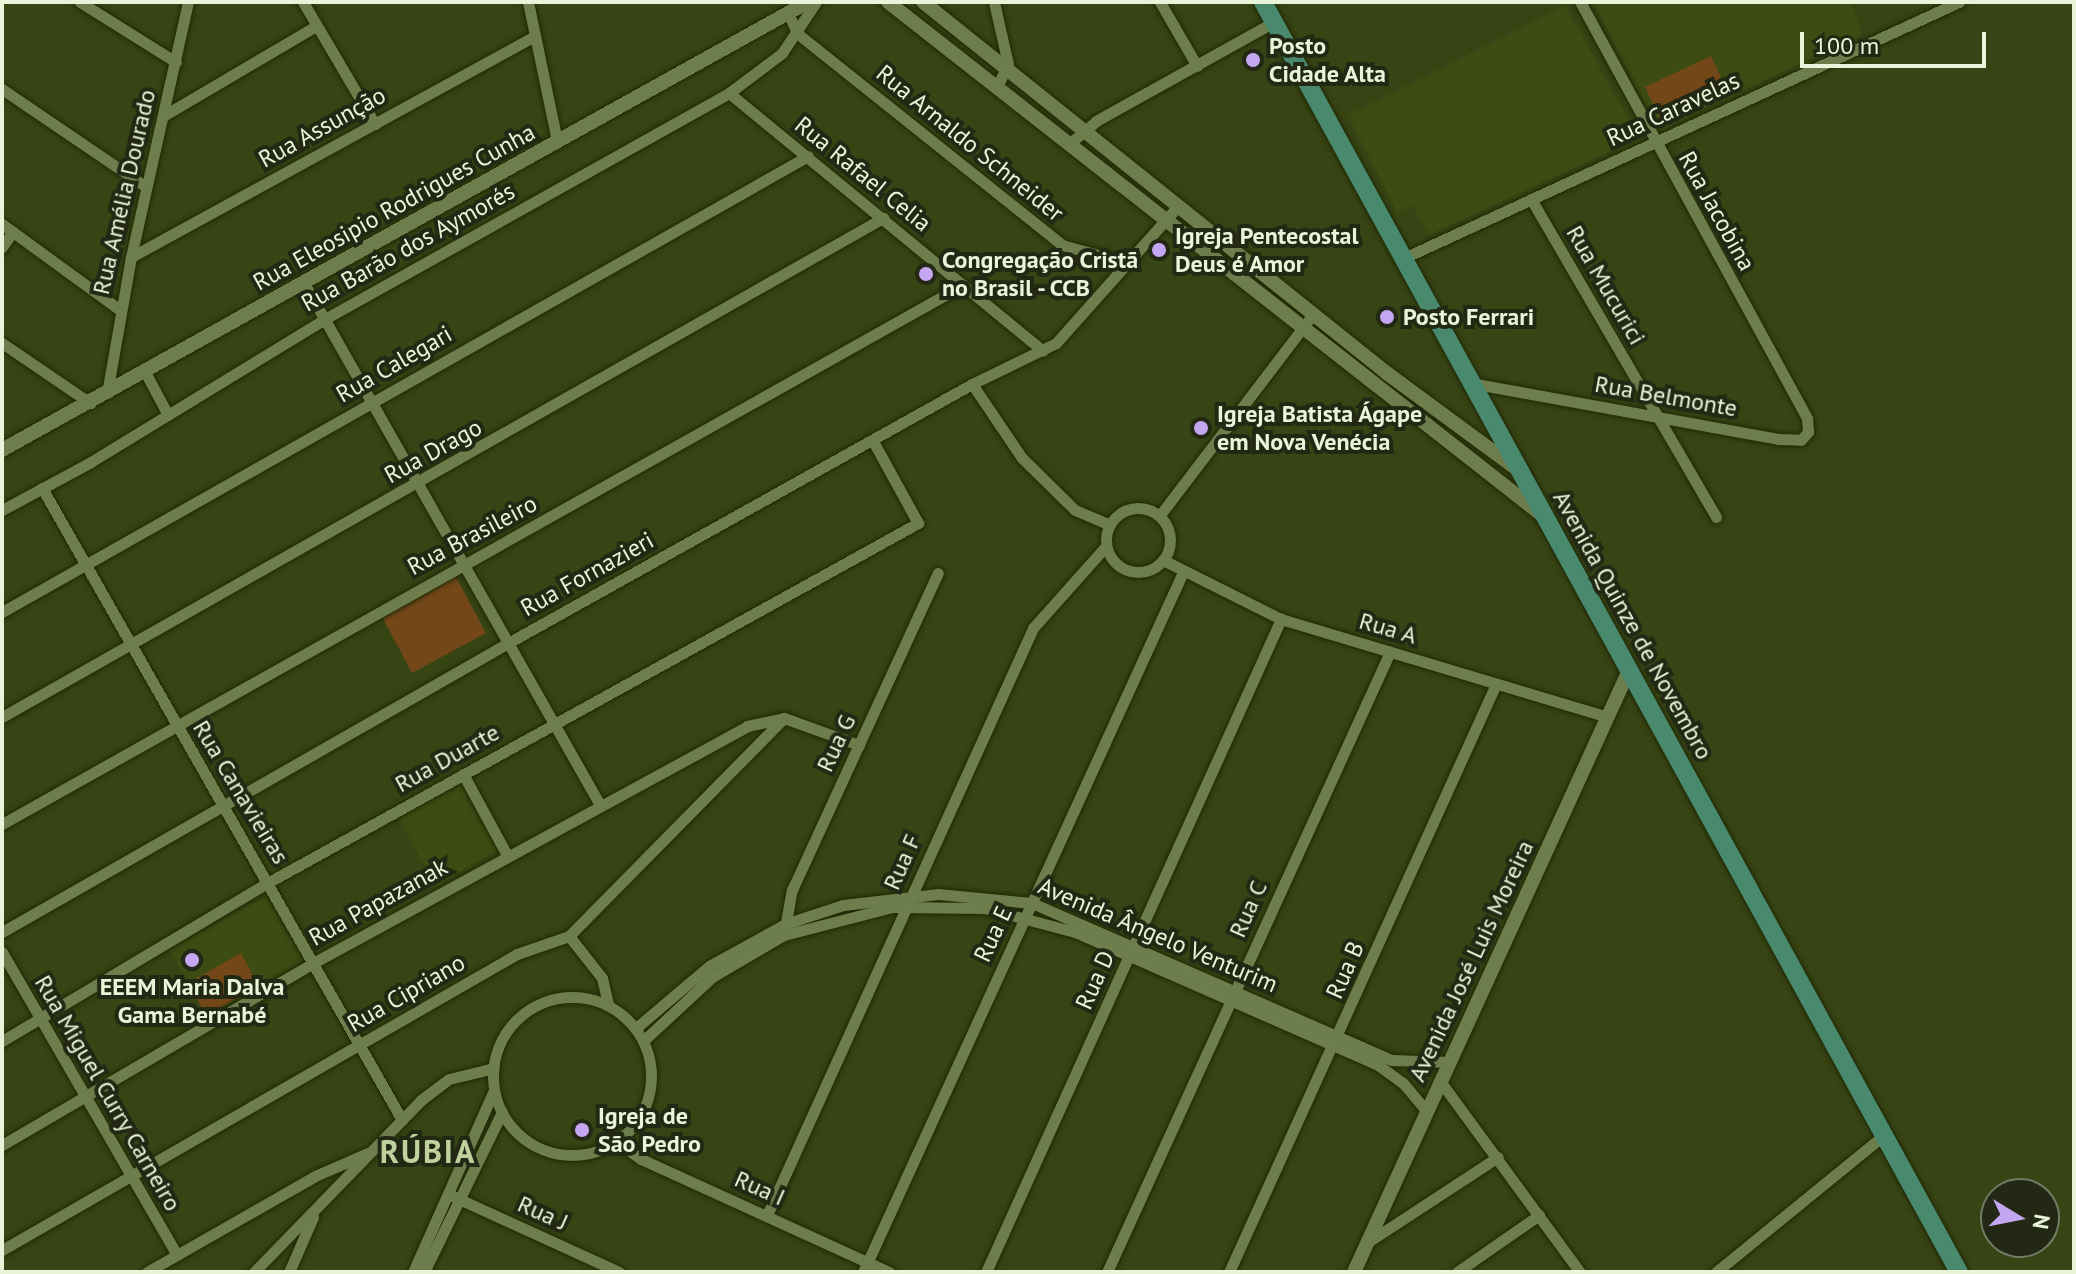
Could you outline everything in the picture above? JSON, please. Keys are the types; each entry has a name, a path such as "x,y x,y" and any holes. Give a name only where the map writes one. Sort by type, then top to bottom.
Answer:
{"main road":[{"name":"Avenida Quinze de Novembro","path":"1263,2 1476,384 1959,1272"}],"street":[{"path":"80,2 176,62"},
{"name":"Rua Amélia Dourado","path":"107,393 120,310 188,2"},
{"path":"303,2 375,124"},
{"path":"528,2 557,141"},
{"name":"Rua Eleosipio Rodrigues Cunha","path":"2,450 808,2"},
{"name":"Rua Barão dos Aymorés","path":"2,510 168,415 323,320 729,93 798,34 816,2"},
{"path":"888,2 1164,222 1548,519"},
{"path":"923,2 1313,314 1523,473"},
{"path":"994,2 1008,69 997,87"},
{"path":"1160,2 1197,66"},
{"name":"Rua Jacobina","path":"1580,2 1796,397"},
{"name":"Rua Caravelas","path":"1406,257 1959,2"},
{"path":"788,13 798,34"},
{"path":"1069,144 1085,130 1274,22"},
{"path":"163,116 316,26"},
{"name":"Rua Arnaldo Schneider","path":"798,34 1062,245 1127,263"},
{"name":"Rua Assunção","path":"131,257 534,36"},
{"path":"2,89 146,187"},
{"name":"Rua Rafael Celia","path":"729,93 1043,351"},
{"name":"Rua Calegari","path":"2,612 808,156"},
{"name":"Rua Mucurici","path":"1531,199 1655,418 1716,517"},
{"name":"Rua Fornazieri","path":"2,932 223,803 972,384 1043,351 1065,334 1178,206"},
{"name":"Rua Drago","path":"2,717 419,485 883,218"},
{"path":"2,224 120,310"},
{"path":"2,247 13,231"},
{"path":"304,283 600,805"},
{"name":"Rua Brasileiro","path":"2,824 174,723 963,285"},
{"path":"1160,515 1313,314"},
{"path":"2,343 90,403"},
{"path":"144,370 168,415"},
{"path":"972,384 1040,477 1075,510 1110,525"},
{"name":"Rua Belmonte","path":"1476,384 1655,418 1801,440 1809,426 1796,397"},
{"name":"Rua Duarte","path":"2,1041 269,882 918,523 873,441"},
{"name":"Rua Canavieiras","path":"42,488 129,645 315,962 402,1120"},
{"path":"1137,507 1160,515 1170,541 1163,560 1146,571 1126,570 1106,546 1110,525 1117,515 1137,507"},
{"name":"Rua F","path":"767,1215 1033,628 1106,546"},
{"name":"Rua A","path":"1163,560 1281,619 1608,717"},
{"name":"Rua E","path":"865,1268 1183,572"},
{"name":"Rua G","path":"785,929 792,890 938,573"},
{"name":"Rua D","path":"986,1272 1281,619"},
{"name":"Rua C","path":"1107,1272 1390,652"},
{"name":"Avenida José Luis Moreira","path":"1354,1272 1630,668"},
{"name":"Rua B","path":"1229,1272 1337,1041 1496,684"},
{"path":"784,718 859,745"},
{"name":"Rua Papazanak","path":"2,1145 315,962 507,855 747,726 784,718"},
{"name":"Rua Cipriano","path":"2,1250 517,954 569,936 784,718"},
{"path":"463,774 507,855"},
{"name":"Avenida Ângelo Venturim","path":"636,1028 709,966 785,929 843,905 912,894 1032,903 1337,1041 1392,1060 1450,1062"},
{"name":"Avenida Ângelo Venturim","path":"643,1041 712,977 785,929 838,918 907,906 957,906 1026,915 1132,950"},
{"path":"569,936 602,978 608,1005"},
{"name":"Rua Miguel Curry Carneiro","path":"2,952 177,1255"},
{"path":"584,997 608,1005 636,1028 650,1062 645,1106 616,1141 576,1155 553,1153 532,1144 502,1112 495,1089 494,1068 508,1030 542,1003 584,997"},
{"name":"Avenida Ângelo Venturim","path":"1337,1041 1390,1072 1426,1110"},
{"path":"254,1272 402,1120 449,1079 494,1068"},
{"path":"1440,1081 1580,1272"},
{"path":"424,1272 495,1089"},
{"path":"413,1272 452,1196 502,1112"},
{"path":"1716,1272 1885,1134"},
{"name":"Rua I","path":"616,1141 641,1159 767,1215 865,1268 889,1272"},
{"path":"147,1272 315,1176 375,1150"},
{"path":"1368,1242 1498,1157"},
{"name":"Rua J","path":"452,1196 619,1272"},
{"path":"289,1272 316,1210"},
{"path":"1457,1272 1539,1215"}],"shaded area":[{"path":"1593,2 1850,2 1863,34 1659,130"},
{"path":"1565,6 1639,138 1429,235 1413,206 1397,212 1348,115"},
{"path":"1711,56 1729,94 1663,125 1645,87"},
{"path":"453,572 486,633 412,673 379,611"},
{"path":"459,781 497,850 436,886 398,817"},
{"path":"267,896 304,961 206,1015 170,950"},
{"path":"241,953 259,986 206,1015 188,983"}],"place":[{"name":"Posto Cidade Alta","path":"1253,60"},
{"name":"Igreja Pentecostal Deus é Amor","path":"1159,250"},
{"name":"Congregação Cristã no Brasil - CCB","path":"926,274"},
{"name":"Posto Ferrari","path":"1387,317"},
{"name":"Igreja Batista Ágape em Nova Venécia","path":"1201,428"},
{"name":"EEEM Maria Dalva Gama Bernabé","path":"192,960"},
{"name":"Igreja de São Pedro","path":"582,1130"}],"district":[{"name":"RÚBIA","path":"428,1151"}]}
